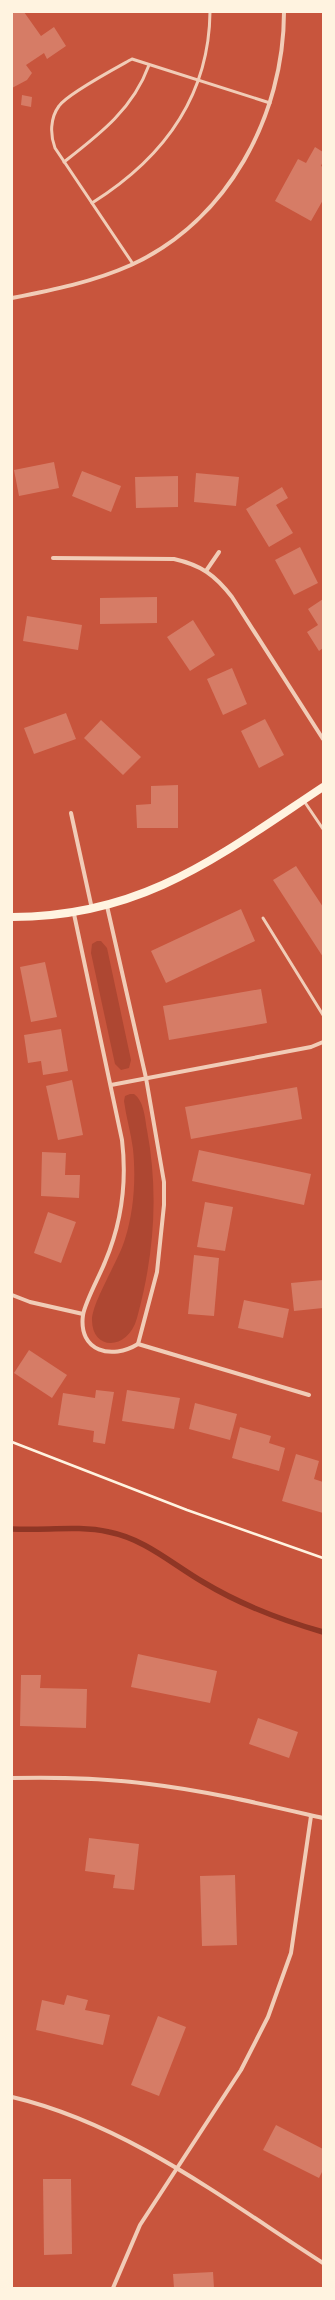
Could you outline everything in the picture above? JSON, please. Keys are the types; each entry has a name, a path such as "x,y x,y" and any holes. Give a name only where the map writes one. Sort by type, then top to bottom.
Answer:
{"main road":[{"path":"12,917 74,914 107,906 143,894 186,875 323,787"}],"street":[{"path":"12,298 89,281 133,264 176,238 196,221 218,198 245,161 270,103 282,52 284,12"},
{"path":"206,571 219,552"},
{"path":"53,558 174,559 192,563 206,571 220,582 232,596 323,739"},
{"path":"71,813 92,910"},
{"path":"107,906 146,1078 161,1159 164,1205 157,1272 138,1344"},
{"path":"74,914 111,1085 124,1157 123,1196 114,1240 83,1314 85,1334 90,1343 102,1351 109,1353 121,1352 138,1344 309,1395"},
{"path":"111,1085 311,1047 323,1042"},
{"path":"12,1295 30,1302 83,1314"},
{"path":"12,1778 42,1777 148,1784 210,1793 323,1818"},
{"path":"113,2288 140,2225 258,2040 291,1953 311,1816"},
{"path":"12,2097 62,2111 114,2134 177,2169 323,2262"}],"lane":[{"path":"92,204 124,181 156,152 184,113 197,80 208,40 210,12"},
{"path":"133,264 55,148 52,136 52,124 59,106 132,59 270,103"},
{"path":"64,162 105,130 122,112 138,90 149,65"},
{"path":"303,800 323,829"},
{"path":"262,918 323,1015"}],"path":[{"path":"12,1442 187,1510 323,1558"}],"shaded area":[{"path":"97,941 101,941 107,948 131,1060 129,1068 121,1070 115,1064 91,953 92,944"},
{"path":"134,1094 140,1101 145,1115 153,1178 153,1225 151,1248 143,1295 137,1318 126,1337 111,1343 104,1342 98,1337 94,1330 92,1320 96,1303 122,1248 128,1228 132,1206 134,1194 134,1160 124,1101 125,1096"}],"building":[{"path":"12,12 24,12 41,36 54,27 66,46 47,59 44,53 26,65 32,73 27,80 12,88"},
{"path":"22,95 32,97 31,107 21,105"},
{"path":"315,147 323,152 323,161 321,166 323,167 323,200 311,221 275,201 298,159 306,163"},
{"path":"54,462 59,488 19,496 14,470"},
{"path":"82,471 121,486 111,512 72,496"},
{"path":"196,473 239,477 236,506 194,502"},
{"path":"178,476 178,507 136,508 135,477"},
{"path":"282,487 288,498 276,505 293,533 269,547 246,509"},
{"path":"300,547 318,583 294,595 275,560"},
{"path":"157,597 157,623 100,624 100,598"},
{"path":"323,599 323,648 319,651 307,632 318,625 308,609"},
{"path":"27,616 82,625 78,650 23,641"},
{"path":"193,620 215,655 190,671 167,637"},
{"path":"232,668 247,704 223,715 207,679"},
{"path":"66,713 76,739 34,754 24,728"},
{"path":"265,719 284,755 259,768 241,731"},
{"path":"101,720 141,757 123,775 84,738"},
{"path":"178,785 178,828 137,828 136,805 151,804 151,786"},
{"path":"296,866 323,907 323,957 273,880"},
{"path":"241,909 255,941 166,983 151,951"},
{"path":"45,962 57,1017 31,1022 20,967"},
{"path":"261,989 267,1023 169,1040 163,1006"},
{"path":"61,1029 68,1071 43,1075 41,1061 28,1063 24,1035"},
{"path":"72,1080 83,1135 58,1140 46,1086"},
{"path":"297,1087 302,1119 191,1139 185,1107"},
{"path":"199,1150 311,1174 304,1205 192,1181"},
{"path":"42,1152 66,1153 65,1175 80,1175 79,1198 41,1196"},
{"path":"205,1202 233,1207 225,1251 197,1247"},
{"path":"48,1212 76,1222 61,1263 34,1253"},
{"path":"194,1255 219,1258 214,1316 188,1314"},
{"path":"323,1280 323,1308 294,1311 291,1283"},
{"path":"244,1300 289,1309 283,1338 238,1328"},
{"path":"29,1350 67,1375 52,1398 14,1373"},
{"path":"96,1390 114,1392 105,1444 93,1442 94,1431 58,1425 63,1393 95,1398"},
{"path":"127,1390 180,1398 174,1429 122,1421"},
{"path":"195,1403 237,1414 230,1440 189,1429"},
{"path":"240,1427 271,1436 269,1443 285,1448 279,1471 232,1458"},
{"path":"296,1454 319,1461 314,1479 323,1482 323,1513 282,1501"},
{"path":"138,1654 217,1671 210,1703 131,1687"},
{"path":"21,1675 41,1675 40,1688 87,1689 86,1728 20,1726"},
{"path":"258,1718 298,1732 289,1758 249,1744"},
{"path":"89,1838 139,1844 134,1890 113,1888 115,1875 85,1871"},
{"path":"235,1875 237,1945 202,1946 200,1876"},
{"path":"67,1995 88,2000 85,2010 110,2015 103,2045 36,2030 42,2000 64,2005"},
{"path":"158,2016 186,2027 159,2096 131,2085"},
{"path":"276,2125 323,2149 323,2170 319,2178 263,2150"},
{"path":"43,2179 71,2179 72,2254 44,2255"},
{"path":"213,2272 214,2288 174,2288 173,2274"}],"waterway":[{"path":"12,1529 85,1529 122,1535 146,1546 203,1582 232,1598 277,1617 323,1632"}]}
